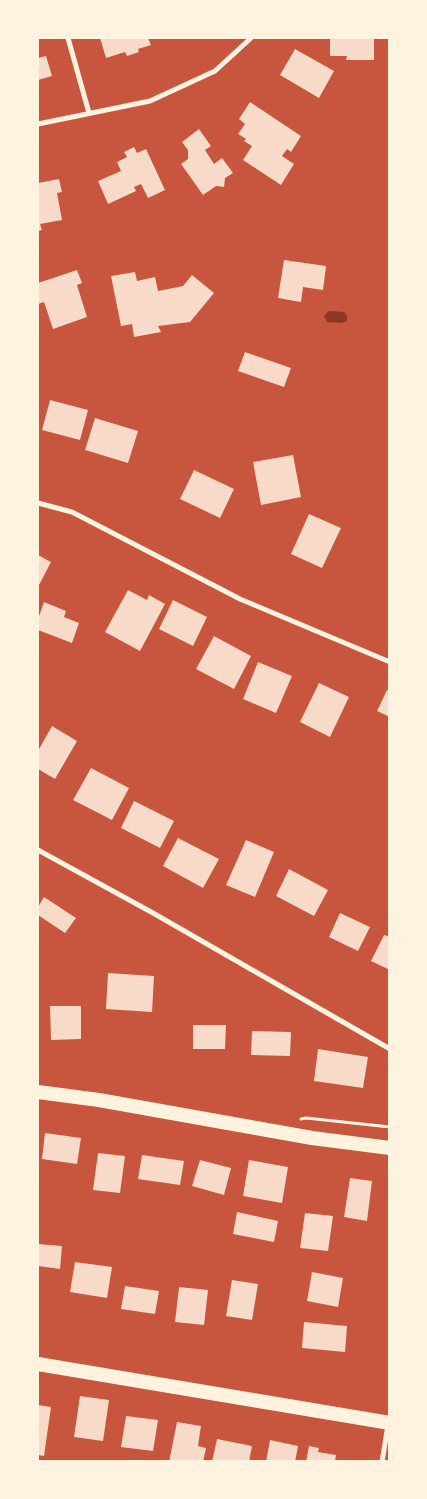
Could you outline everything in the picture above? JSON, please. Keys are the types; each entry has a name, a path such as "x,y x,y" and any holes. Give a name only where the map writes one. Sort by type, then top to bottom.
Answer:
{"highway":[{"path":"38,1092 108,1102 312,1138 390,1148"},
{"path":"38,1364 389,1423"}],"street":[{"path":"68,38 89,112"},
{"path":"38,124 150,101 215,71 250,38"},
{"path":"38,503 72,512 240,599 390,662"},
{"path":"38,850 153,913 390,1049"},
{"path":"382,1462 390,1417"}],"path":[{"path":"296,1120 306,1118 390,1128"}],"shaded area":[{"path":"329,311 344,312 347,316 347,321 342,323 327,322 324,316"}],"building":[{"path":"100,38 148,38 151,45 138,49 139,52 127,56 125,52 106,58"},
{"path":"321,38 374,38 374,60 346,60 347,56 330,56 330,39"},
{"path":"295,49 334,71 319,98 280,75"},
{"path":"46,56 52,76 38,80 38,58"},
{"path":"250,102 301,136 291,152 287,149 282,156 294,164 281,185 243,160 252,146 238,134 245,124 239,119"},
{"path":"199,129 211,146 205,150 214,164 222,158 233,173 225,178 224,187 216,186 203,195 181,164 188,159 188,150 182,142"},
{"path":"134,147 137,153 146,149 165,190 148,198 141,184 134,187 136,191 108,204 98,181 121,171 117,162 127,157 124,152"},
{"path":"59,179 62,192 57,193 62,220 40,224 42,230 38,231 38,183"},
{"path":"284,260 326,266 323,290 303,287 301,302 278,298"},
{"path":"77,270 82,283 77,285 87,317 53,329 44,302 38,304 38,283"},
{"path":"135,272 137,281 155,277 158,291 183,286 192,275 214,293 190,322 158,326 161,332 134,337 132,324 121,326 111,276"},
{"path":"245,352 291,368 284,387 238,371"},
{"path":"50,400 88,410 80,440 42,430"},
{"path":"95,418 138,431 128,463 85,450"},
{"path":"293,455 301,497 261,505 253,462"},
{"path":"194,470 234,489 220,518 180,499"},
{"path":"309,514 341,528 322,568 291,554"},
{"path":"38,555 51,562 38,587"},
{"path":"128,590 147,600 149,595 165,604 140,651 105,632"},
{"path":"173,600 207,617 193,646 159,629"},
{"path":"44,602 66,611 64,617 79,623 72,643 38,630 38,619"},
{"path":"214,636 251,656 234,689 196,669"},
{"path":"258,662 292,676 276,713 243,699"},
{"path":"319,683 349,697 330,737 300,722"},
{"path":"387,690 390,691 390,717 377,711"},
{"path":"52,726 77,741 55,779 38,769 38,751"},
{"path":"91,768 129,788 112,820 73,800"},
{"path":"134,801 174,821 160,848 121,828"},
{"path":"178,838 219,859 203,888 163,866"},
{"path":"246,840 274,852 255,897 226,885"},
{"path":"289,869 328,890 314,916 276,896"},
{"path":"44,897 76,918 65,933 38,915 38,907"},
{"path":"340,913 370,927 358,951 329,937"},
{"path":"384,935 390,937 390,970 371,961"},
{"path":"108,973 154,976 152,1012 106,1009"},
{"path":"50,1006 81,1006 81,1039 51,1040"},
{"path":"193,1025 226,1025 225,1049 193,1049"},
{"path":"252,1031 291,1032 290,1056 251,1055"},
{"path":"318,1049 368,1057 363,1088 314,1081"},
{"path":"45,1133 81,1138 77,1164 42,1159"},
{"path":"98,1153 125,1156 120,1193 93,1190"},
{"path":"142,1155 184,1161 180,1185 138,1179"},
{"path":"200,1160 231,1168 224,1195 192,1186"},
{"path":"249,1160 288,1167 282,1203 243,1196"},
{"path":"350,1178 372,1181 367,1221 344,1217"},
{"path":"237,1212 278,1221 274,1242 233,1234"},
{"path":"305,1213 333,1216 328,1251 300,1248"},
{"path":"38,1244 62,1246 60,1269 38,1266"},
{"path":"75,1262 112,1267 107,1298 70,1292"},
{"path":"312,1272 343,1278 338,1307 307,1301"},
{"path":"232,1280 258,1284 252,1320 226,1316"},
{"path":"125,1286 159,1291 155,1314 121,1309"},
{"path":"179,1287 208,1290 204,1325 175,1322"},
{"path":"304,1322 347,1326 345,1352 302,1348"},
{"path":"80,1396 109,1400 103,1441 74,1437"},
{"path":"38,1405 51,1407 44,1456 38,1455"},
{"path":"126,1416 158,1420 153,1451 121,1447"},
{"path":"177,1422 201,1426 198,1446 206,1448 203,1462 169,1462"},
{"path":"217,1439 252,1446 249,1462 212,1462"},
{"path":"270,1440 298,1446 295,1462 266,1462"},
{"path":"309,1446 319,1448 318,1452 336,1455 335,1462 306,1462"}]}
